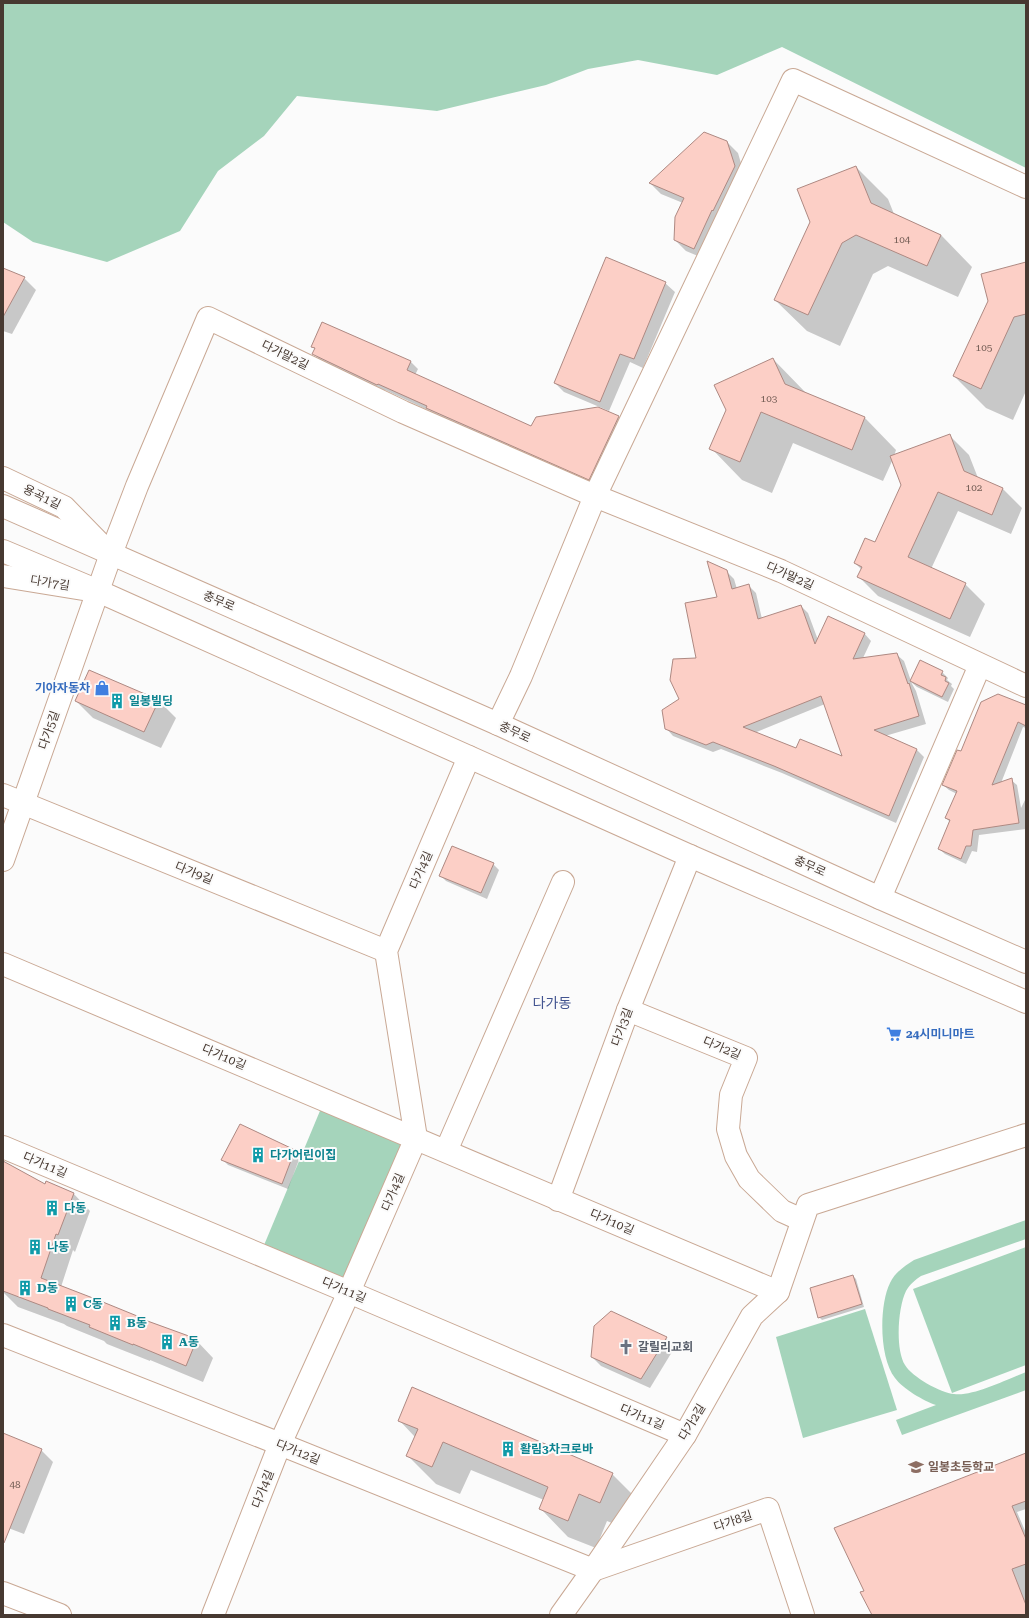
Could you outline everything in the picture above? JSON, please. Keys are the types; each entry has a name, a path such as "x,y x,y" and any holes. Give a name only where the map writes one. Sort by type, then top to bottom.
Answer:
{"street":[{"path":"498,724 521,676 595,496 793,80 1026,187"},
{"name":"다가말2길","path":"111,554 136,486 208,318 403,412 595,496 781,571 1026,686"},
{"name":"용곡1길","path":"3,478 64,507 111,554"},
{"name":"충무로","path":"3,506 498,724 880,898 1026,962"},
{"path":"3,551 98,591 690,856 1026,1002"},
{"name":"다가5길","path":"3,860 111,554"},
{"name":"다가7길","path":"3,576 98,591"},
{"path":"880,898 980,665"},
{"name":"다가4길","path":"386,951 469,757"},
{"name":"다가9길","path":"3,795 386,951"},
{"name":"다가3길","path":"558,1200 628,1010 690,856"},
{"path":"446,1151 563,882"},
{"path":"386,951 416,1138"},
{"name":"다가10길","path":"3,964 778,1292"},
{"name":"다가2길","path":"628,1010 746,1058 731,1095 728,1129 736,1156 749,1179 782,1211 802,1220"},
{"name":"다가2길","path":"561,1615 685,1435 752,1316 778,1292 808,1205 1026,1135"},
{"name":"다가4길","path":"213,1615 280,1444 350,1292 416,1138"},
{"name":"다가11길","path":"3,1147 350,1292 685,1435"},
{"name":"다가12길","path":"3,1335 280,1444 593,1570"},
{"name":"다가8길","path":"593,1570 768,1509 803,1615"},
{"path":"4,1598 60,1615"}],"green space":[{"path":"3,3 1026,3 1026,168 782,47 717,75 638,60 588,69 546,85 437,111 297,96 264,136 218,171 180,231 107,262 33,242 3,222"},
{"path":"322,1106 398,1136 405,1153 351,1273 336,1280 262,1250"},
{"path":"1026,1220 1026,1239 921,1276 911,1284 906,1291 901,1307 899,1339 902,1358 909,1370 920,1379 942,1391 954,1394 970,1393 990,1387 1026,1372 1026,1390 902,1435 896,1420 936,1405 920,1398 903,1386 895,1378 886,1358 883,1345 883,1317 886,1293 892,1279 900,1270 914,1260"},
{"path":"1026,1247 1026,1365 952,1393 913,1289"},
{"path":"865,1309 897,1410 803,1438 776,1337"}],"building":[{"path":"704,132 727,141 735,166 694,249 674,240 675,217 684,198 649,183"},
{"path":"856,166 871,203 941,235 927,266 856,235 842,243 808,315 774,300 810,222 797,189"},
{"path":"606,257 666,282 634,359 620,354 600,402 554,383"},
{"path":"1026,262 1026,314 1014,317 981,389 953,376 988,301 981,274"},
{"path":"3,268 25,277 3,317"},
{"path":"322,322 411,361 407,370 531,426 536,417 598,407 619,416 589,480 426,408 427,406 378,384 377,385 312,354 315,348 311,347"},
{"path":"773,358 785,384 865,417 852,450 761,412 740,462 709,449 726,410 714,385"},
{"path":"950,434 964,471 1003,488 992,515 938,492 908,557 966,583 950,619 857,577 862,567 854,563 865,538 875,542 901,485 890,456"},
{"path":"707,561 727,570 732,589 749,584 758,619 801,605 815,644 828,616 865,633 853,659 897,653 908,684 909,683 919,716 874,730 917,749 889,816 774,766 713,742 706,745 665,729 662,710 679,699 670,680 673,659 696,658 685,603 717,597","holes":["821,696 842,756 800,739 796,748 743,727"]},
{"path":"920,660 943,671 941,675 946,677 945,681 949,683 942,697 910,681"},
{"name":"일봉빌딩","path":"89,670 159,700 144,732 75,701"},
{"path":"998,694 1026,705 1026,726 1018,722 992,785 1012,778 1019,823 973,830 971,846 966,846 961,859 938,849 950,820 945,818 957,791 942,785 957,750 961,751 981,702"},
{"path":"452,846 494,863 481,893 439,876"},
{"name":"다가어린이집","path":"240,1124 295,1150 282,1184 221,1160"},
{"path":"3,1161 45,1184 46,1181 74,1193 58,1235 56,1234 41,1278 142,1319 197,1339 186,1366 89,1327 90,1325 3,1291"},
{"path":"853,1275 862,1304 818,1318 810,1288"},
{"name":"갈릴리교회","path":"611,1311 667,1337 641,1379 591,1357 594,1326"},
{"name":"활림3차크로바","path":"412,1387 613,1473 600,1503 579,1494 568,1521 539,1509 548,1487 443,1442 432,1467 406,1456 418,1429 398,1421"},
{"path":"3,1433 42,1449 4,1543 3,1543"},
{"path":"1026,1453 1026,1501 1012,1506 1026,1539 1026,1564 1012,1569 1026,1605 1026,1615 872,1615 860,1592 864,1591 834,1528"}],"place":[{"name":"기아자동차","path":"102,688"},
{"name":"일봉빌딩","path":"117,701"},
{"name":"24시미니마트","path":"894,1034"},
{"name":"다가어린이집","path":"258,1155"},
{"name":"다동","path":"52,1208"},
{"name":"나동","path":"35,1247"},
{"name":"D동","path":"25,1288"},
{"name":"C동","path":"71,1304"},
{"name":"B동","path":"115,1323"},
{"name":"A동","path":"167,1342"},
{"name":"갈릴리교회","path":"626,1347"},
{"name":"활림3차크로바","path":"508,1449"},
{"name":"일봉초등학교","path":"916,1467"}],"district":[{"name":"다가동","path":"552,1003"}]}
